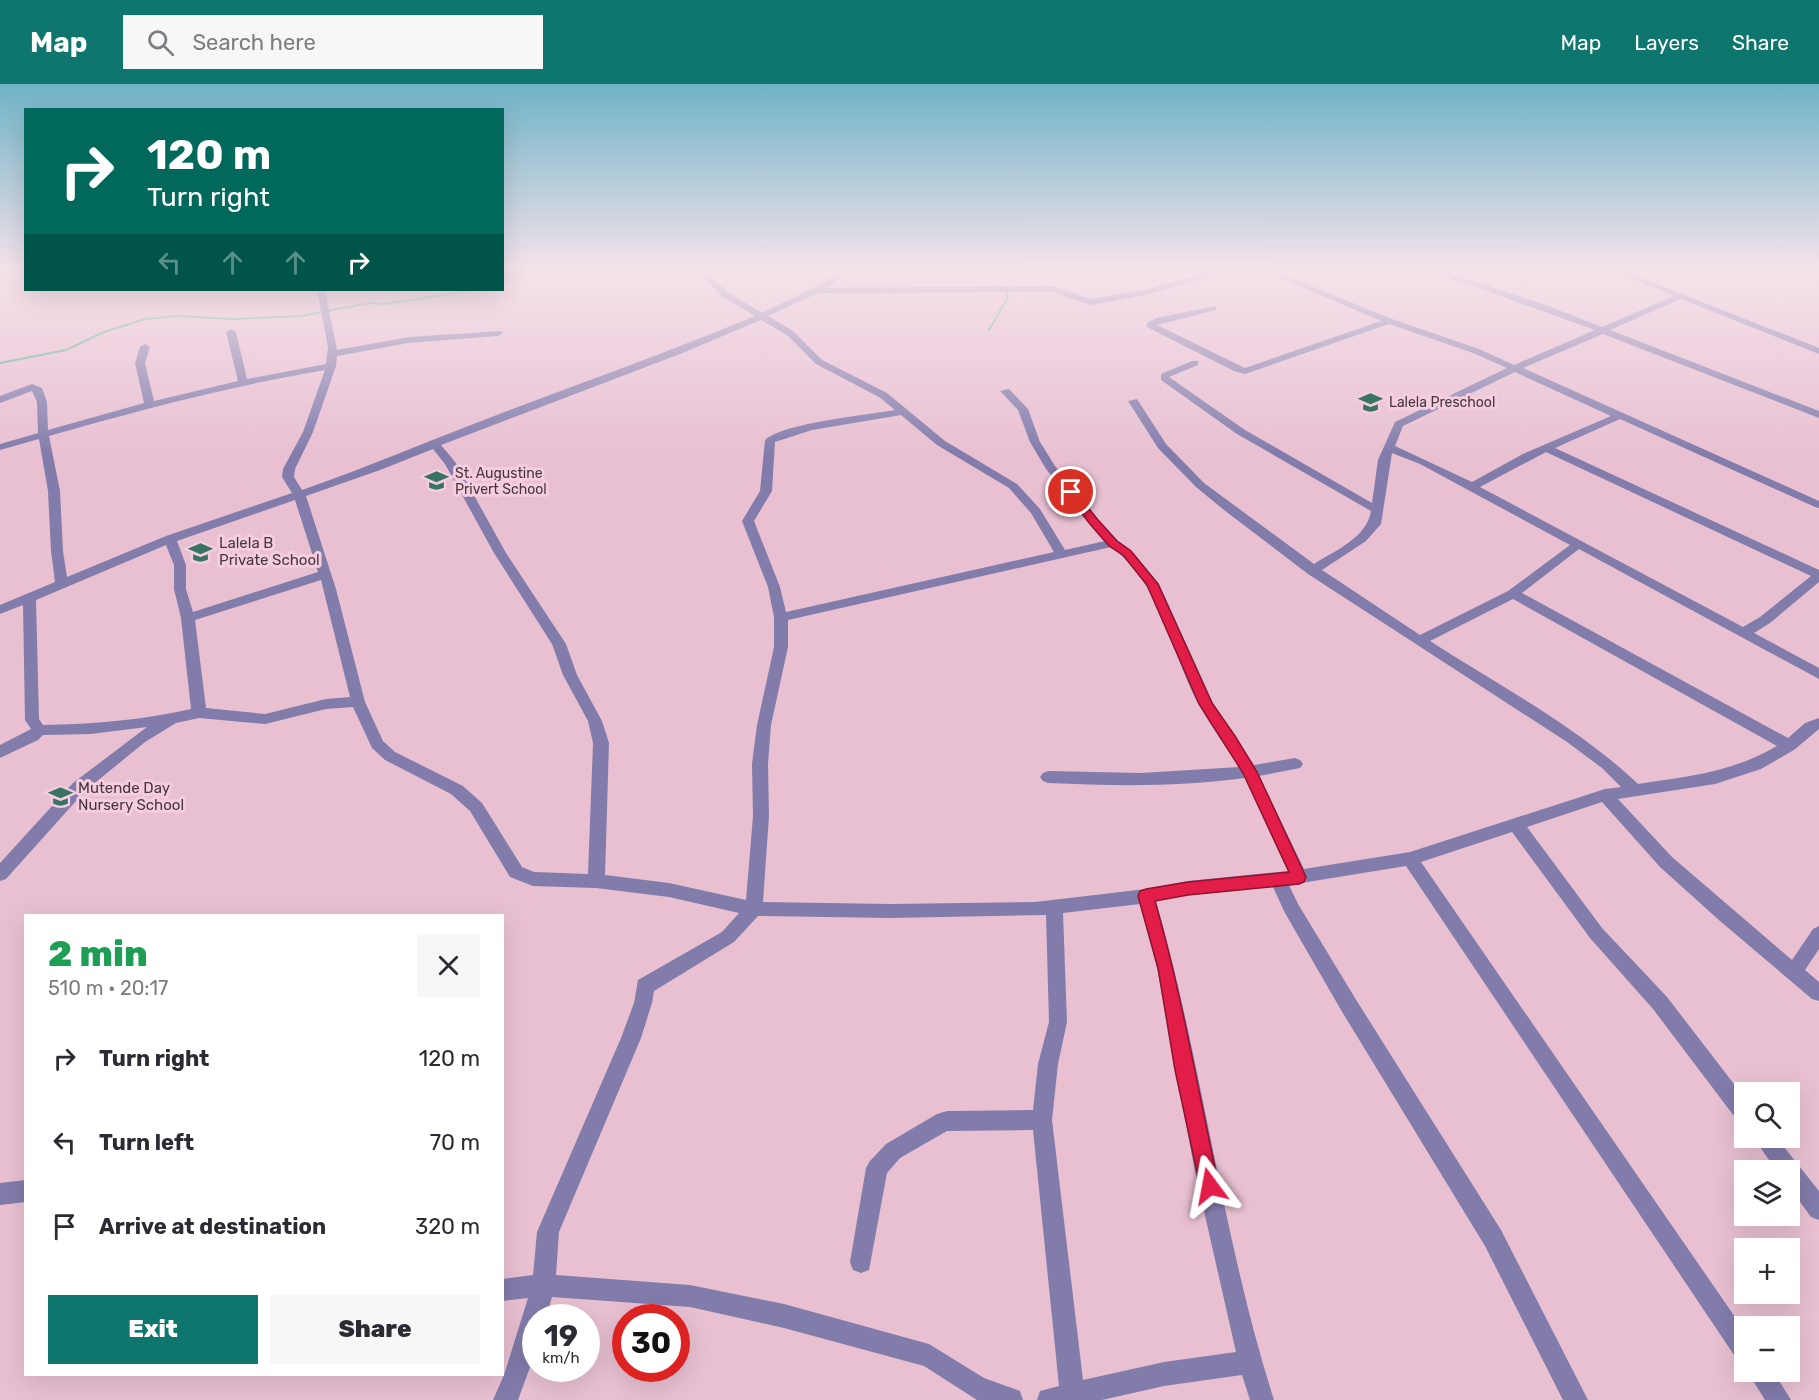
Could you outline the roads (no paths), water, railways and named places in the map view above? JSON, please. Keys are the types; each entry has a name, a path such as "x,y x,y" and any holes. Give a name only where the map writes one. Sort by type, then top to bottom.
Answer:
{"street":[{"path":"329,331 333,354 331,366 308,432 288,477 300,496 325,573 358,702 377,744 390,756 457,790 476,807 516,872 533,879 596,881 669,890 754,909 891,911 1054,907 1146,896 1188,888 1288,878 1410,859 1605,795 1681,785 1715,778 1756,765 1789,746 1810,727 1819,723"},
{"path":"0,609 170,539 300,496 435,445 509,414 624,374 726,331"},
{"path":"784,331 801,342 819,362 883,394 941,443 1004,480 1022,494 1036,511 1062,555"},
{"path":"1163,331 1237,369 1245,370 1360,331"},
{"path":"1419,331 1476,351 1819,505"},
{"path":"1312,571 1362,538 1375,524 1388,447 1395,429 1405,419 1515,368 1604,331"},
{"path":"1606,331 1819,415"},
{"path":"1770,331 1819,351"},
{"path":"231,332 243,382"},
{"path":"333,354 409,340 498,333"},
{"path":"145,347 140,363 150,405"},
{"path":"1195,363 1164,375 1164,378 1241,432 1376,508"},
{"path":"0,447 150,405 243,382 331,366"},
{"path":"0,400 32,387 38,390 42,402 44,434 54,491 57,551 62,584"},
{"path":"1005,391 1023,409 1035,442 1050,467 1113,543 1127,553 1153,584 1206,704 1250,772 1288,878 1291,908 1493,1238 1576,1400"},
{"path":"1133,401 1162,446 1200,485 1312,571 1572,738 1607,765 1634,790"},
{"path":"505,1400 515,1379 544,1285 548,1232 631,1038 643,1003 645,986 729,938 754,909 761,816 760,764 764,725 781,647 781,617 771,578 748,521 750,515 763,500 766,491 770,440 804,429 905,411"},
{"path":"1472,487 1527,456 1619,416"},
{"path":"435,445 450,463 500,553 559,644 570,675 595,721 602,743 596,881"},
{"path":"1388,447 1472,487 1819,674"},
{"path":"1546,448 1819,575 1765,620 1744,633"},
{"path":"170,539 180,565 180,589 188,618 199,712"},
{"path":"781,617 1113,543"},
{"path":"1418,641 1513,594 1578,544"},
{"path":"188,618 325,573"},
{"path":"1513,594 1789,746"},
{"path":"29,598 32,720 39,730"},
{"path":"0,752 33,736 39,730 91,729 172,719 199,712 265,719 326,704 358,702"},
{"path":"0,874 79,787 140,738 172,719"},
{"path":"1047,777 1147,780 1250,772 1295,764"},
{"path":"1605,795 1666,862 1726,916 1819,993"},
{"path":"1516,825 1596,933 1660,1004 1734,1100"},
{"path":"1410,859 1734,1335"},
{"path":"1146,896 1166,968 1187,1081 1250,1362 1262,1400"},
{"path":"1054,907 1058,1022 1048,1064 1042,1120 1060,1397 1164,1374 1250,1362"},
{"path":"1794,972 1819,934"},
{"path":"861,1262 877,1168 893,1150 937,1124 947,1121 1042,1120"},
{"path":"1772,1148 1781,1160"},
{"path":"1800,1184 1819,1209"},
{"path":"0,1194 24,1191"},
{"path":"504,1290 544,1285 690,1296 784,1316 929,1356 977,1388 1011,1400"},
{"path":"1767,1382 1779,1400"}],"waterway":[{"path":"0,363 66,350 106,331"}],"place":[{"name":"Lalela Preschool","path":"1371,402"},
{"name":"St. Augustine Privert School","path":"437,481"},
{"name":"Lalela B Private School","path":"201,552"},
{"name":"Mutende Day Nursery School","path":"60,797"}]}
